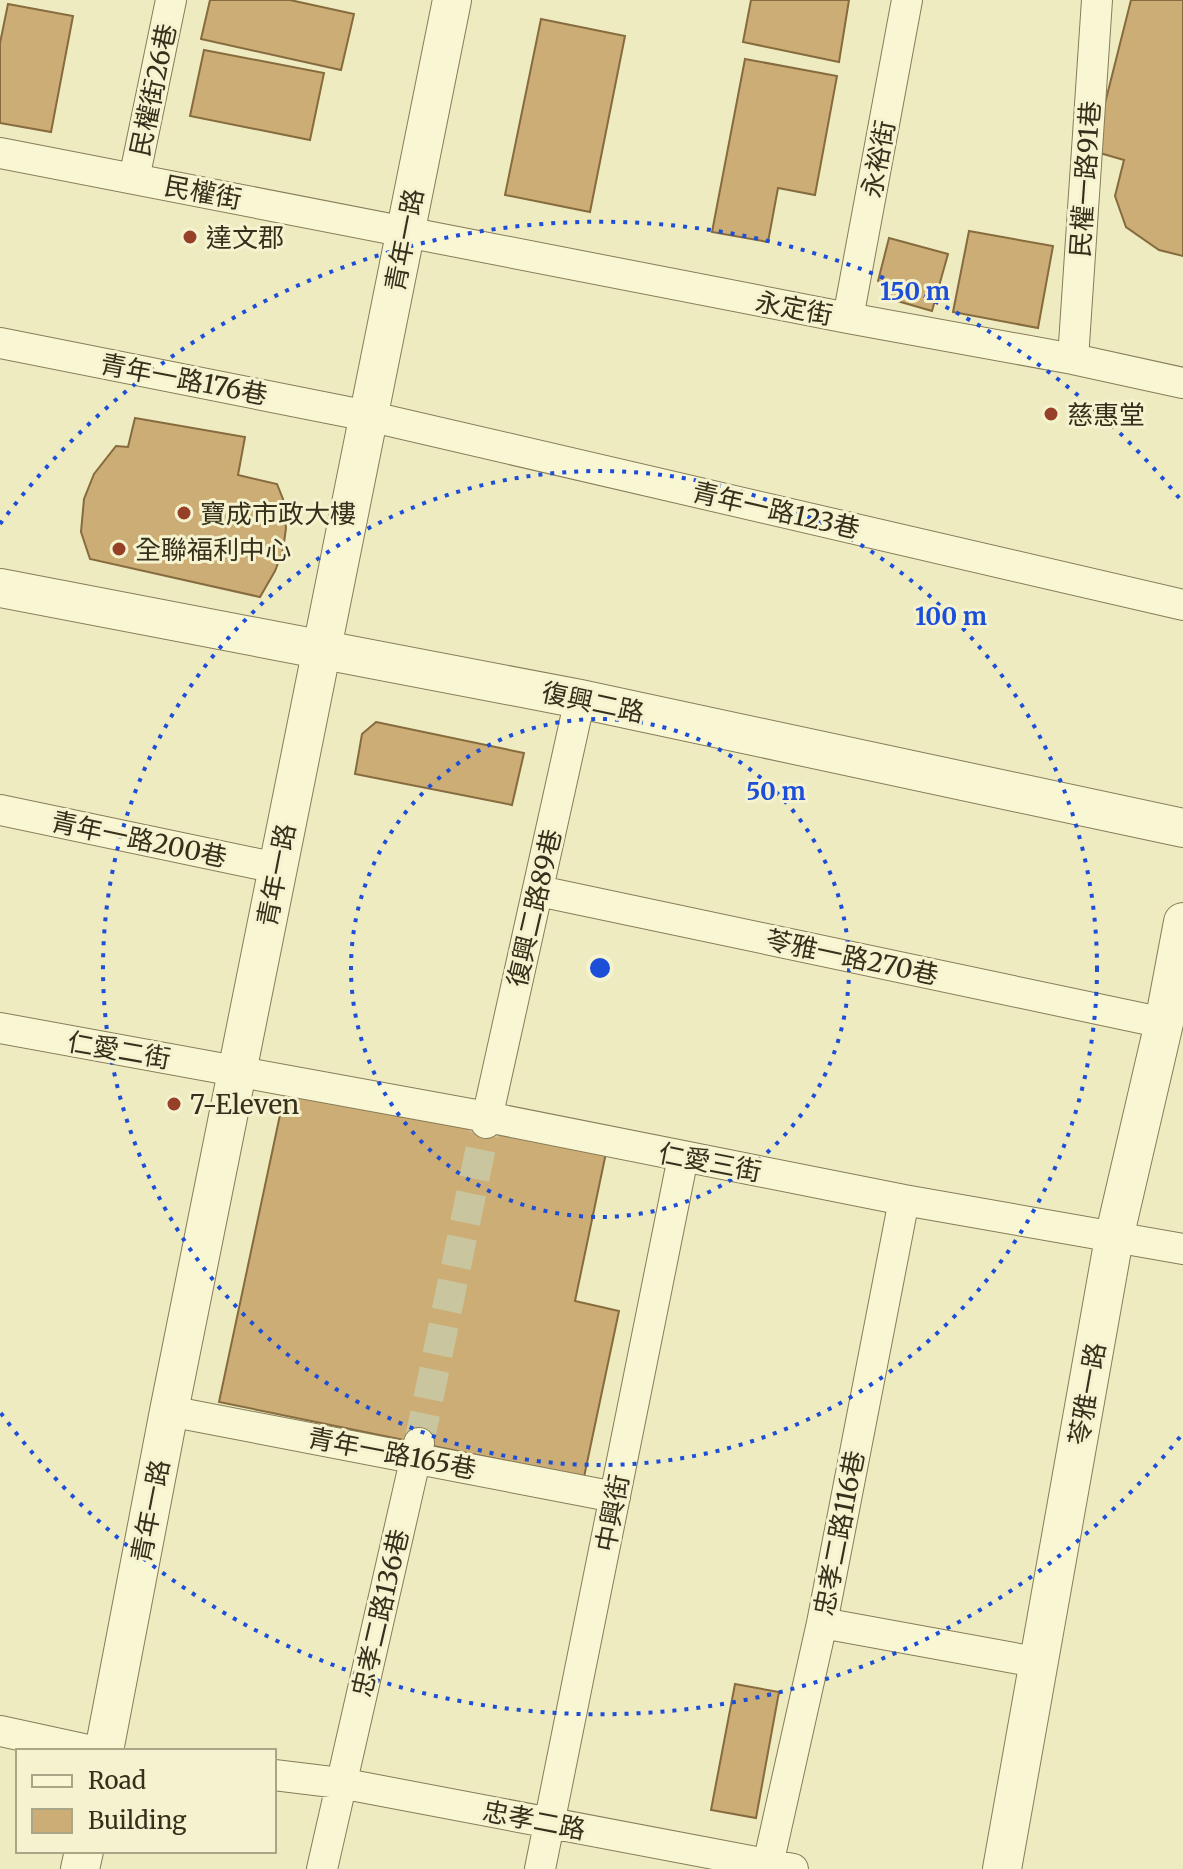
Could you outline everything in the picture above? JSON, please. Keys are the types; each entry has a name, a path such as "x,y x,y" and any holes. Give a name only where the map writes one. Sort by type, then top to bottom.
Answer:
{"street":[{"name":"民權街26巷","path":"134,179 171,0"},
{"name":"青年一路","path":"104,1749 169,1411 452,0"},
{"name":"永裕街","path":"848,318 907,0"},
{"name":"民權一路91巷","path":"1073,359 1097,0"},
{"name":"民權街","path":"0,153 406,231"},
{"name":"永定街","path":"406,231 1073,359 1183,383"},
{"name":"青年一路176巷","path":"0,343 368,416"},
{"name":"青年一路123巷","path":"368,416 1183,605"},
{"name":"復興二路","path":"0,588 580,699 1183,828"},
{"name":"復興二路89巷","path":"487,1120 580,699"},
{"name":"青年一路200巷","path":"0,810 277,868"},
{"name":"苓雅一路270巷","path":"539,891 1164,1023"},
{"name":"苓雅一路","path":"1002,1869 1114,1238 1164,1023 1183,922"},
{"name":"仁愛二街","path":"0,1028 238,1072"},
{"name":"仁愛三街","path":"238,1072 904,1200 1183,1249"},
{"name":"中興街","path":"540,1869 683,1157"},
{"name":"忠孝二路116巷","path":"776,1867 904,1200"},
{"name":"青年一路165巷","path":"169,1411 418,1450 615,1497"},
{"name":"忠孝二路136巷","path":"322,1869 418,1450"},
{"path":"822,1623 1041,1663"},
{"path":"0,1731 83,1749"},
{"name":"忠孝二路","path":"276,1775 340,1783 776,1867"}],"building":[{"path":"210,0 290,0 354,14 341,70 201,39"},
{"path":"751,0 849,0 839,62 743,42"},
{"path":"1131,0 1183,0 1183,256 1159,250 1126,227 1115,196 1124,160 1093,151"},
{"path":"8,4 73,16 51,132 0,123 0,43"},
{"path":"541,19 625,36 590,212 505,195"},
{"path":"204,50 324,73 310,140 190,116"},
{"path":"745,59 837,76 815,195 778,188 768,242 712,232"},
{"path":"969,231 1053,246 1038,328 953,312"},
{"path":"889,238 948,254 932,311 894,300 878,281"},
{"name":"寶成市政大樓","path":"135,418 245,437 238,475 277,484 283,499 286,528 283,550 260,597 90,559 81,532 84,499 94,474 116,446 128,447"},
{"path":"376,722 524,753 512,805 355,774 362,734"},
{"path":"287,1082 607,1148 575,1301 619,1311 584,1477 219,1402"},
{"path":"735,1684 779,1692 756,1818 711,1810"}],"tunnel":[{"path":"419,1443 486,1123"}],"place":[{"name":"達文郡","path":"190,237"},
{"name":"慈惠堂","path":"1051,414"},
{"name":"寶成市政大樓","path":"184,513"},
{"name":"全聯福利中心","path":"119,549"},
{"name":"7-Eleven","path":"174,1104"}]}
